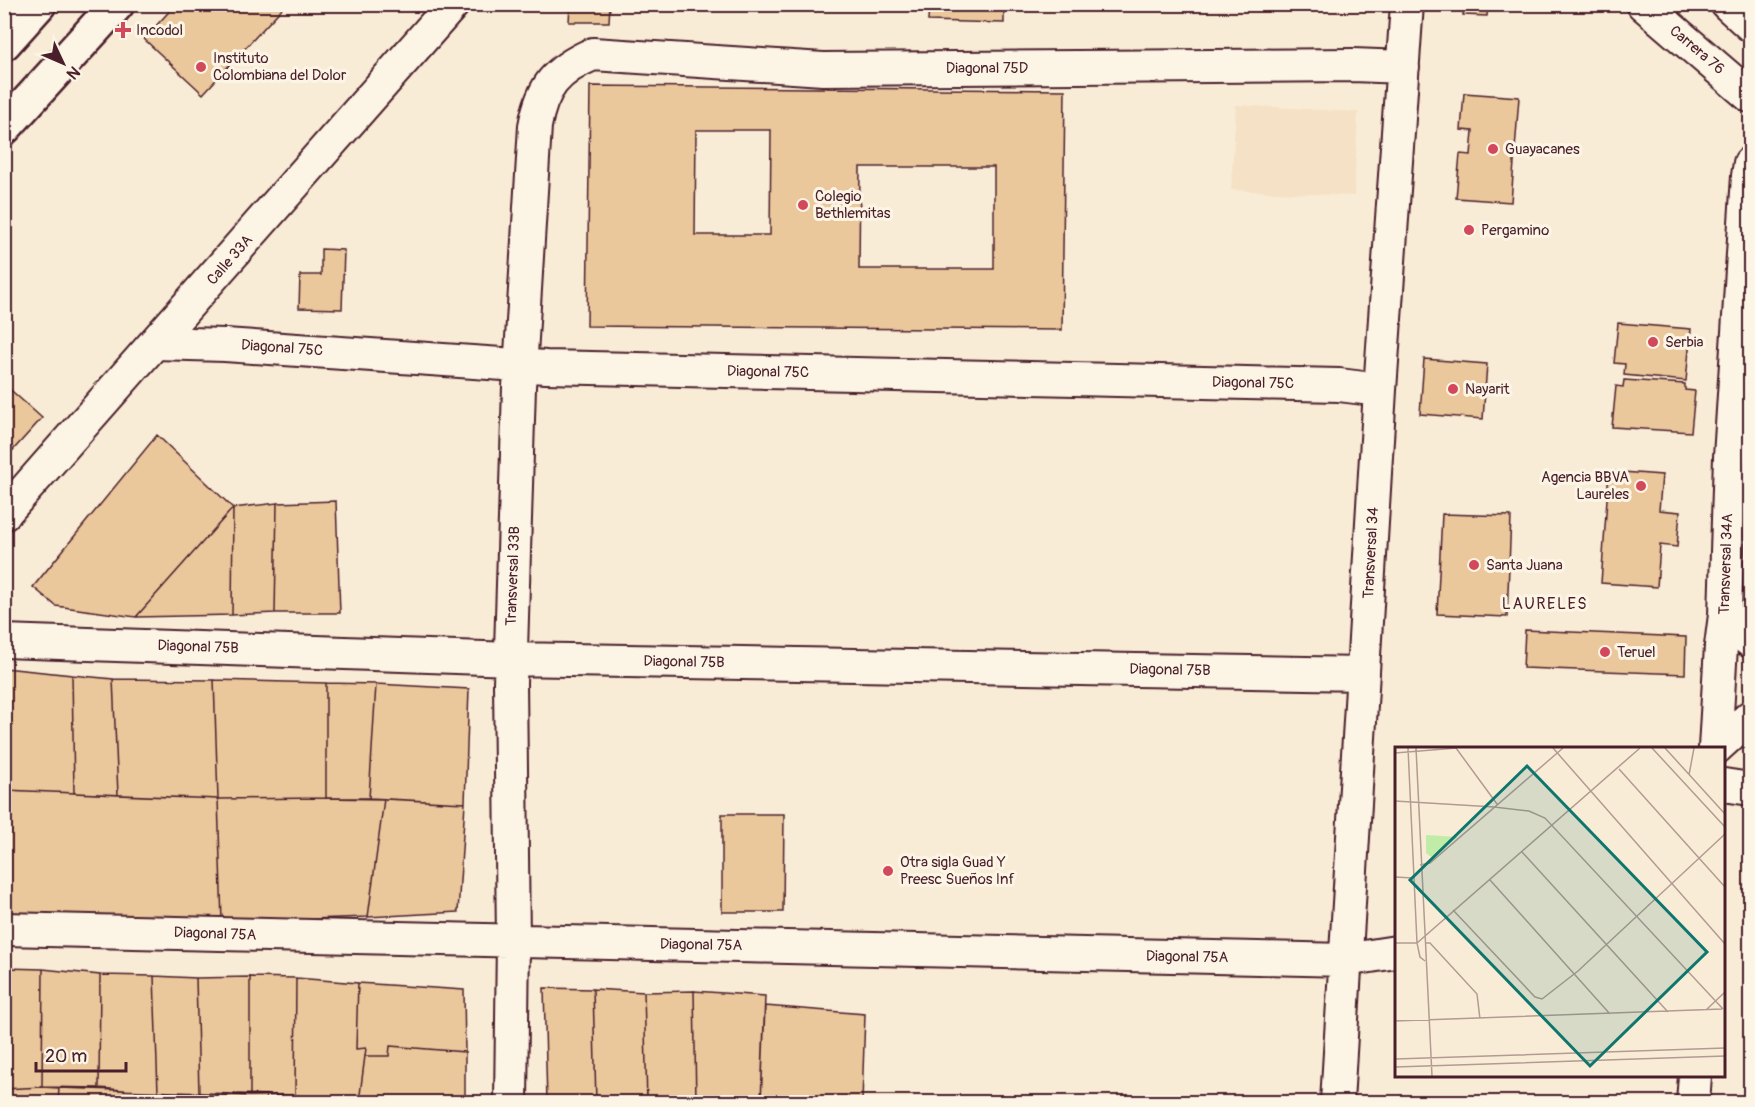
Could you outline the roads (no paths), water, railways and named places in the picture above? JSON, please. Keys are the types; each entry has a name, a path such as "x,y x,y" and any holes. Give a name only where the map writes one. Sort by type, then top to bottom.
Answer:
{"main road":[{"path":"4,43 39,4"},
{"path":"4,128 117,4"}],"street":[{"name":"Calle 33A","path":"4,514 453,4"},
{"name":"Transversal 34","path":"1337,1102 1380,390 1407,4"},
{"name":"Carrera 76","path":"1643,4 1750,96"},
{"name":"Diagonal 75D","path":"573,63 593,54 823,69 1353,65 1403,67"},
{"name":"Transversal 33B","path":"511,1102 513,940 510,683 520,366 535,126 539,106 551,81 573,63"},
{"name":"Transversal 34A","path":"1716,747 1721,646 1725,615 1730,457 1750,163"},
{"name":"Diagonal 75C","path":"155,344 225,345 487,361 520,366 1339,385 1380,390"},
{"path":"1725,615 1732,625 1750,641"},
{"name":"Diagonal 75B","path":"4,641 512,659 1363,674"},
{"path":"1717,747 1750,717"},
{"path":"1725,785 1750,789"},
{"name":"Diagonal 75A","path":"4,929 1345,960 1395,952"},
{"path":"1693,1102 1695,1077"}],"place":[{"name":"Incodol","path":"123,30"},
{"name":"Instituto Colombiana del Dolor","path":"201,67"},
{"name":"Guayacanes","path":"1493,149"},
{"name":"Colegio Bethlemitas","path":"803,205"},
{"name":"Pergamino","path":"1469,230"},
{"name":"Serbia","path":"1653,342"},
{"name":"Nayarit","path":"1453,389"},
{"name":"Agencia BBVA Laureles","path":"1641,486"},
{"name":"Santa Juana","path":"1474,565"},
{"name":"Teruel","path":"1605,652"},
{"name":"Otra sigla Guad Y Preesc Sueños Inf","path":"888,871"}],"district":[{"name":"LAURELES","path":"1545,604"}]}
